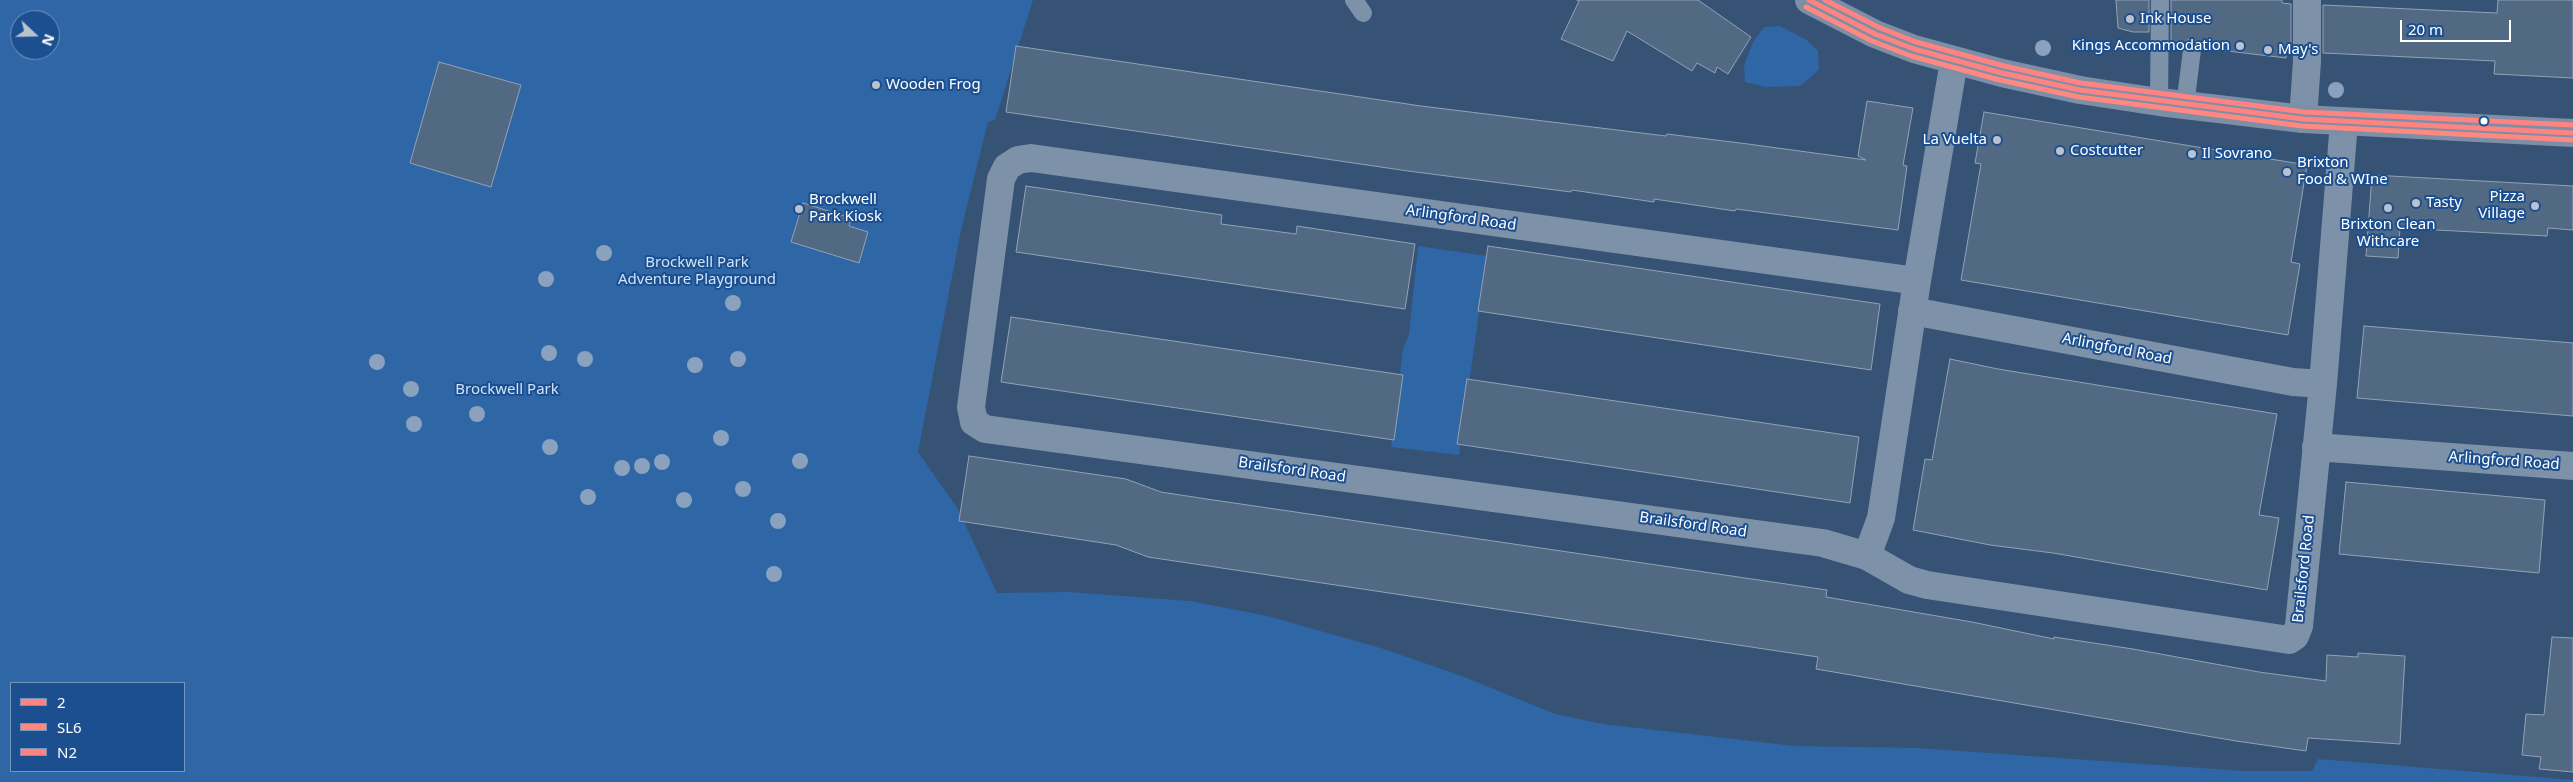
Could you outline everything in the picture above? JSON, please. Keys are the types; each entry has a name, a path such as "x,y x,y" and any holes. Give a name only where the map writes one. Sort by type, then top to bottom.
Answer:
{"main road":[{"path":"1809,0 1875,34 1914,49 1954,61 2080,90 2172,104 2303,120 2573,133"}],"street":[{"path":"2303,120 2307,61 2307,0"},
{"path":"1867,556 1881,518 1912,311 1954,61"},
{"name":"Brailsford Road","path":"1007,167 1001,179 996,198 972,407 974,422 985,429 1823,543 1867,556 1909,580 1927,585 2289,640 2295,636 2299,626 2323,384 2344,122"},
{"name":"Arlingford Road","path":"1007,167 1018,160 1031,158 1917,281"},
{"name":"Arlingford Road","path":"1912,311 2283,380 2323,384"},
{"name":"Arlingford Road","path":"2316,447 2573,466"}],"lane":[{"path":"2160,0 2172,104"},
{"path":"2172,104 2192,50"}],"green space":[{"name":"Brockwell Park","path":"0,0 1033,0 995,120 988,122 961,230 918,452 958,509 997,593 1069,592 1190,601 1268,616 1384,649 1467,678 1555,714 1603,724 1795,746 1918,748 2244,771 2312,771 2318,759 2573,780 2573,782 0,782"},
{"path":"1780,26 1807,40 1818,51 1819,70 1800,86 1766,87 1745,82 1744,65 1753,42 1764,27"},
{"path":"1418,246 1487,256 1459,455 1391,447 1403,349 1409,334"}],"building":[{"path":"1577,0 1698,0 1751,37 1728,74 1717,67 1715,73 1697,63 1692,71 1627,31 1613,61 1561,39 1579,1"},
{"path":"2116,0 2149,0 2149,32 2133,32 2118,28"},
{"path":"2171,0 2282,0 2282,3 2291,4 2291,52 2286,51 2286,58 2202,48 2199,42 2194,40 2187,40 2183,46 2171,44"},
{"path":"2498,0 2573,0 2573,78 2494,74 2495,61 2323,53 2323,5 2497,13"},
{"path":"1016,46 1421,106 1666,136 1667,134 1866,160 1858,156 1867,101 1913,108 1903,165 1907,166 1898,230 1736,209 1735,211 1654,199 1654,202 1572,190 1571,192 1408,171 1006,112"},
{"path":"439,62 521,85 491,187 410,163"},
{"path":"1984,112 2307,165 2291,262 2300,264 2288,335 1961,280 1981,164 1975,163"},
{"path":"2372,175 2573,186 2573,230 2548,228 2547,236 2400,228 2398,258 2366,256"},
{"path":"1026,186 1222,215 1221,224 1296,234 1297,226 1415,244 1405,309 1016,252"},
{"path":"803,203 851,218 849,226 868,232 859,263 791,242"},
{"path":"1488,246 1880,304 1871,370 1478,311"},
{"path":"1011,317 1403,375 1394,440 1001,382"},
{"path":"2364,326 2573,343 2573,416 2357,398"},
{"path":"1950,359 1998,369 2277,414 2259,515 2279,518 2267,590 2053,553 1990,545 1913,530 1925,459 1932,460"},
{"path":"1467,379 1859,437 1850,503 1457,444"},
{"path":"969,456 1126,479 1161,492 1827,590 1826,597 1972,622 2054,639 2054,637 2133,649 2259,672 2326,681 2327,655 2358,657 2358,653 2405,656 2400,744 2308,738 2306,751 2236,741 1816,669 1818,657 1148,557 1116,545 959,521"},
{"path":"2346,482 2545,500 2539,573 2339,554"},
{"path":"2552,637 2573,638 2573,772 2539,769 2541,757 2522,755 2526,714 2544,715"}],"transit line":[{"name":"2","path":"1809,0 1875,34 1914,49 2002,73 2080,90 2303,119 2573,133"},
{"name":"N2","path":"1825,0 1878,27 1916,42 2004,66 2081,83 2304,112 2573,125"},
{"name":"SL6","path":"1806,7 1872,41 1911,56 2000,80 2079,97 2302,126 2573,140"}],"place":[{"name":"Ink House","path":"2130,19"},
{"name":"Kings Accommodation","path":"2240,46"},
{"name":"May's","path":"2268,50"},
{"name":"Wooden Frog","path":"876,85"},
{"name":"La Vuelta","path":"1997,140"},
{"name":"Costcutter","path":"2060,151"},
{"name":"Il Sovrano","path":"2192,154"},
{"name":"Brixton Food & WIne","path":"2287,172"},
{"name":"Tasty","path":"2416,203"},
{"name":"Pizza Village","path":"2535,206"},
{"name":"Brixton Clean Withcare","path":"2388,208"},
{"name":"Brockwell Park Kiosk","path":"799,209"}],"park label":[{"name":"Brockwell Park Adventure Playground","path":"697,272"}]}
